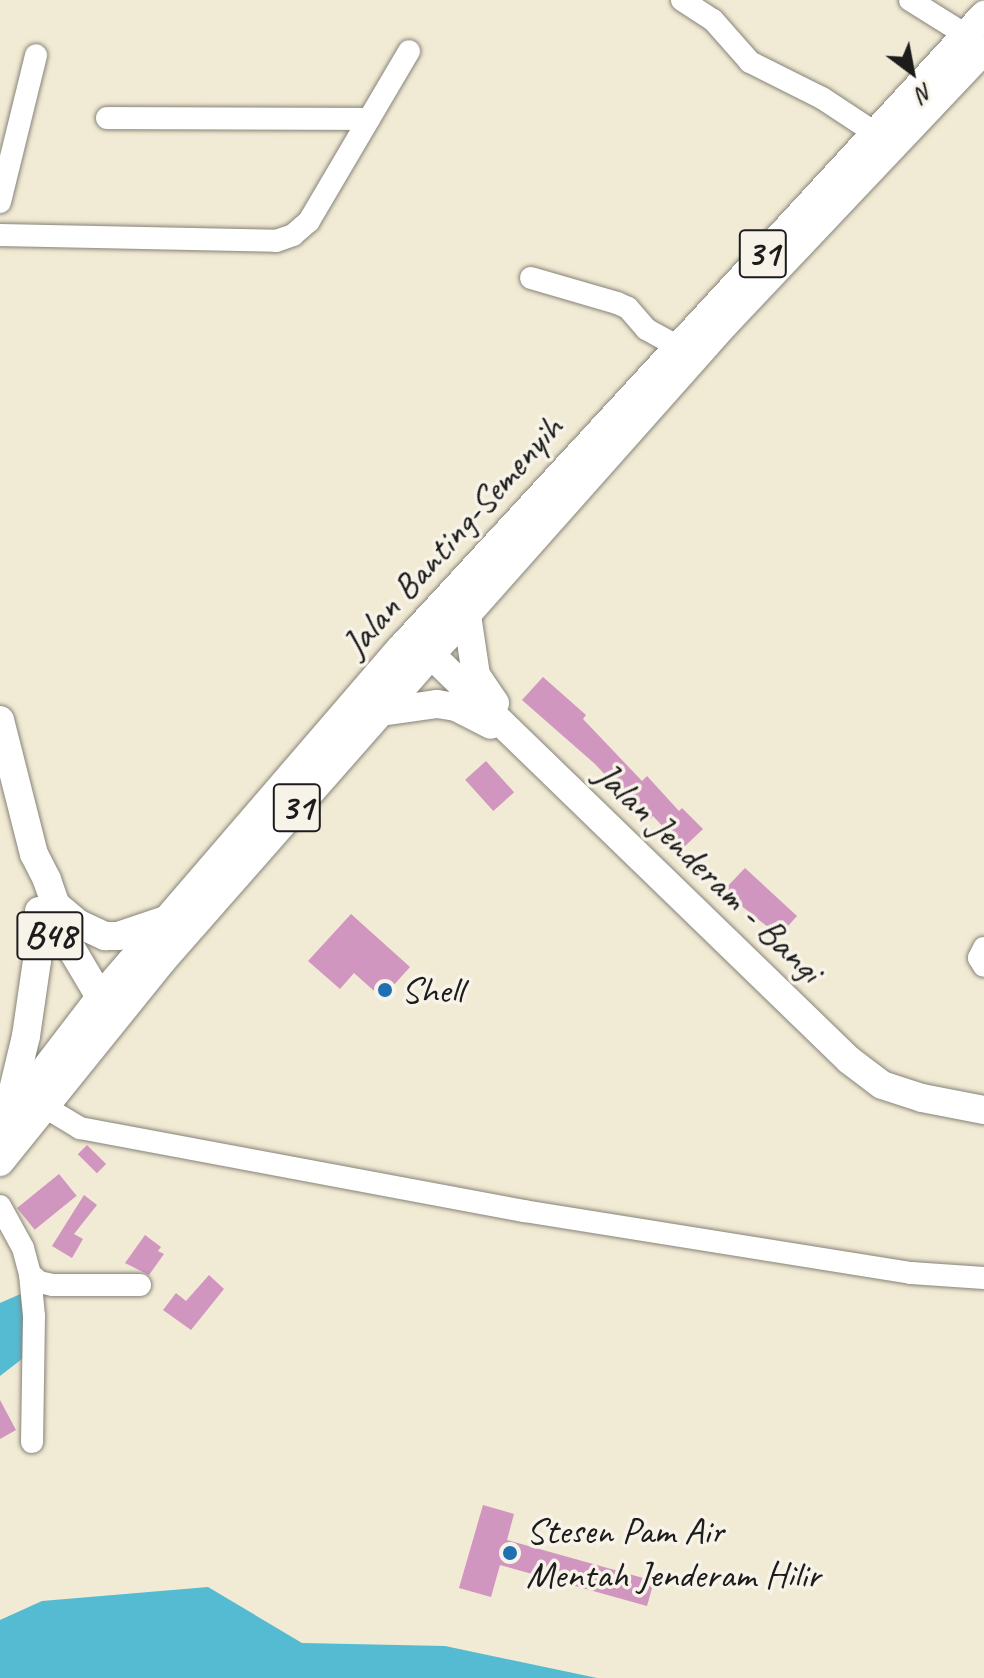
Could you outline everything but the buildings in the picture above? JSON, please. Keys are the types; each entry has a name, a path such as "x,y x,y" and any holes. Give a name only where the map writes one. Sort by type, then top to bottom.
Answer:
{"main road":[{"name":"Jalan Banting-Semenyih","path":"3,1124 97,1001 165,920 421,646 677,346 875,133 978,49"},
{"name":"Jalan Banting-Semenyih","path":"0,1162 162,961 381,712 421,646 467,615 726,323 978,49"},
{"path":"467,615 476,675 522,744"},
{"name":"Jalan Jenderam - Bangi","path":"421,646 849,1060 882,1085 922,1098 984,1110"},
{"path":"381,712 437,704 456,707 522,744"},
{"name":"B48","path":"2,737 9,797 47,880 46,906 97,992 97,1001"},
{"path":"3,1124 28,1021 46,906 105,936 118,936 165,920"},
{"path":"93,1048 99,1027 97,1001 121,997 162,961"}],"street":[{"path":"682,0 713,20 750,62 822,98 875,133"},
{"path":"910,0 978,49"},
{"path":"0,235 276,241 293,235 309,221 409,51"},
{"path":"0,202 36,55"},
{"path":"107,118 369,119"},
{"path":"531,278 628,308 646,329 677,346"},
{"path":"984,948 979,958 984,966"},
{"path":"45,1107 80,1128 509,1208 911,1273 984,1278"},
{"path":"0,1206 23,1248 30,1274 34,1316 32,1442"},
{"path":"30,1274 39,1282 53,1285 140,1285"}],"water":[{"path":"25,1292 31,1352 0,1376 0,1303"},
{"path":"208,1587 302,1643 445,1646 597,1678 0,1678 0,1620 42,1601"}],"place":[{"name":"Shell","path":"385,990"},
{"name":"Stesen Pam Air Mentah Jenderam Hilir","path":"510,1553"}]}
